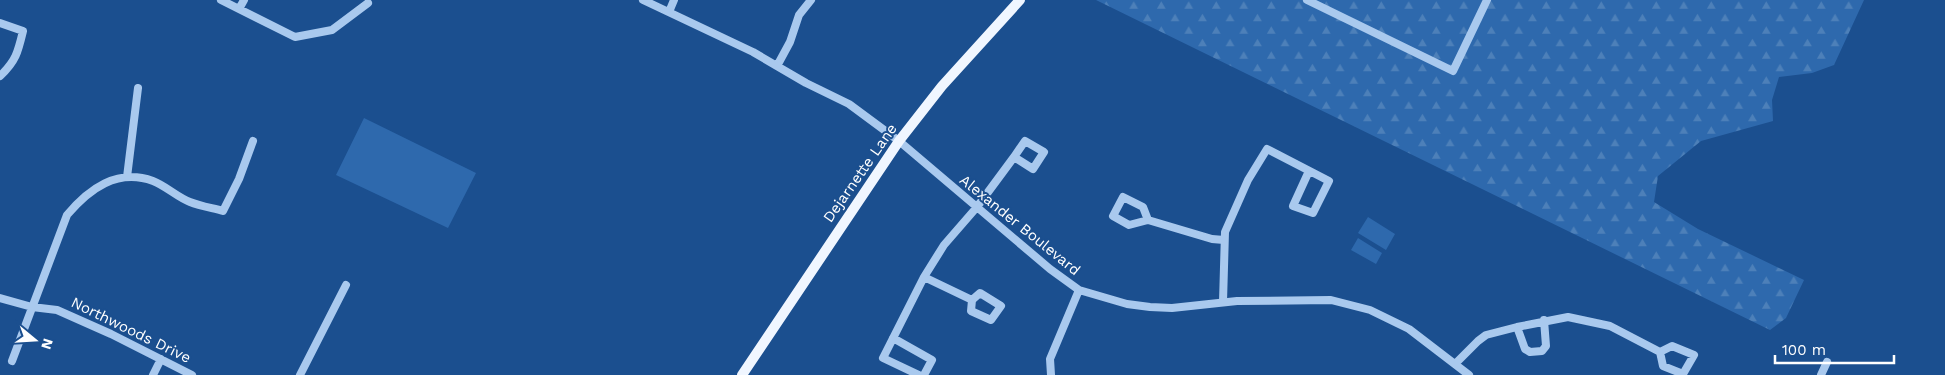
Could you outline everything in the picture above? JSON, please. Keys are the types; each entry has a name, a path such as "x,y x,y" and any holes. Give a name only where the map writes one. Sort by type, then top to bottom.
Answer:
{"main road":[{"name":"Dejarnette Lane","path":"742,375 898,141 942,86 1020,0"}],"street":[{"path":"221,0 295,38 332,30 368,3"},
{"path":"239,9 244,0"},
{"name":"Alexander Boulevard","path":"643,0 753,52 849,104 898,141 1050,269 1079,290 1127,304 1172,308 1223,302 1331,300 1370,310 1409,329 1442,356 1456,363 1469,375"},
{"path":"670,12 674,0"},
{"path":"776,66 790,42 799,15 811,0"},
{"path":"1308,0 1453,70 1488,0"},
{"path":"0,24 23,32 18,55 0,76"},
{"path":"126,177 138,88"},
{"path":"12,361 67,215 80,200 101,184 126,177 152,181 189,202 223,211 253,141"},
{"path":"1223,302 1225,232 1248,180 1267,149 1330,181 1313,213 1293,206 1309,171"},
{"path":"919,375 883,358 924,277 944,245 977,207 1014,157"},
{"path":"1148,220 1142,207 1123,197 1113,216 1129,225 1148,220 1212,239 1224,240"},
{"path":"924,277 972,300"},
{"path":"300,375 346,285"},
{"path":"1051,375 1050,359 1079,290"},
{"name":"Northwoods Drive","path":"0,298 57,310 87,322 192,375"},
{"path":"1456,363 1486,335 1544,320 1568,317 1610,326 1660,352"},
{"path":"1517,326 1525,349 1530,352 1542,351 1546,346 1544,320"},
{"path":"893,338 932,360 924,375"},
{"path":"1672,346 1694,355 1683,374 1663,366 1660,352 1672,346"},
{"path":"153,375 161,358"},
{"path":"1822,375 1828,362"}],"green space":[{"path":"1096,0 1864,0 1834,65 1812,73 1779,77 1772,100 1773,121 1701,141 1658,176 1654,202 1698,229 1804,280 1786,318 1770,330"},
{"path":"364,118 476,173 448,228 336,175"},
{"path":"1368,217 1395,234 1386,250 1358,233"},
{"path":"1358,238 1382,253 1376,264 1351,250"}]}
